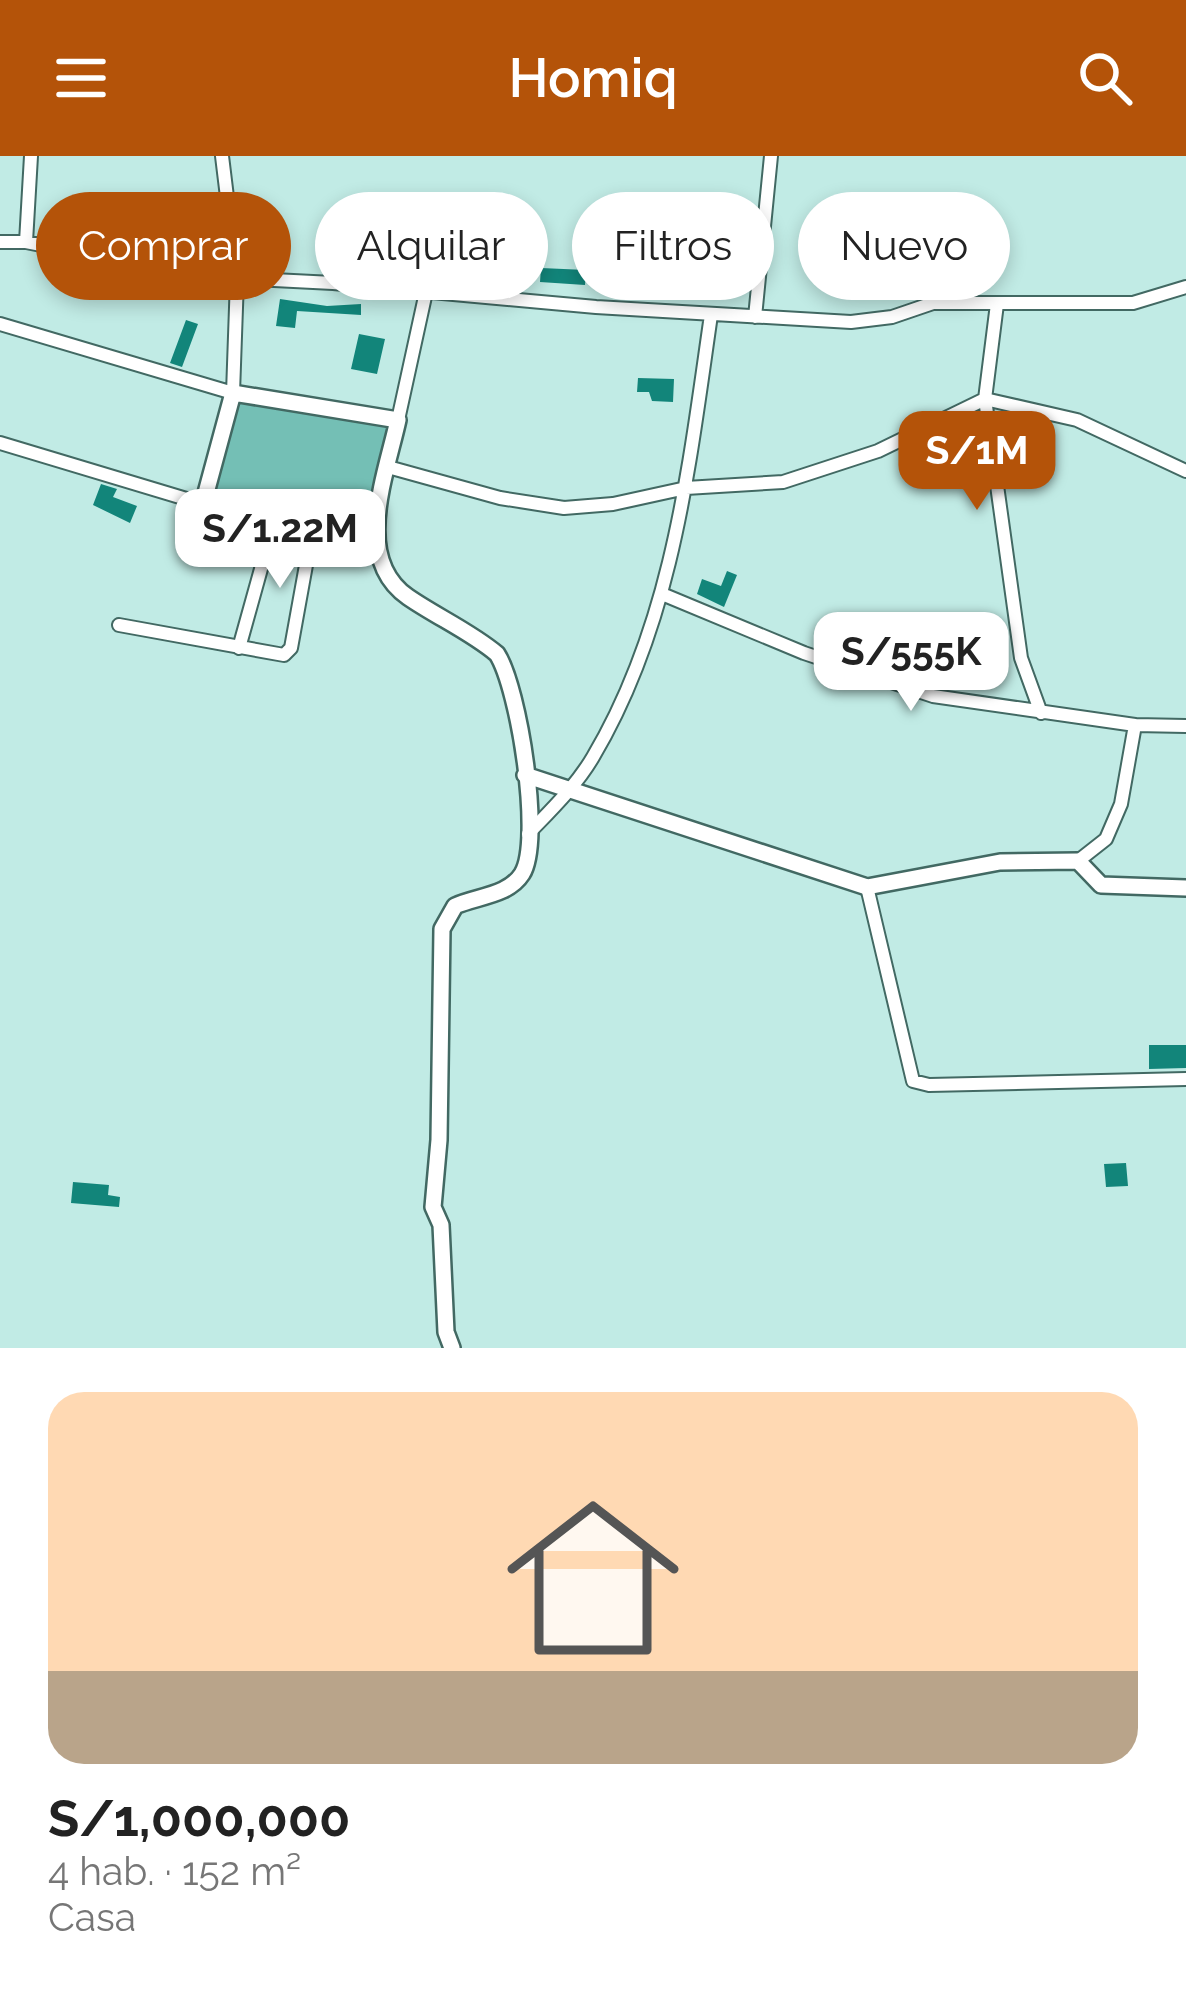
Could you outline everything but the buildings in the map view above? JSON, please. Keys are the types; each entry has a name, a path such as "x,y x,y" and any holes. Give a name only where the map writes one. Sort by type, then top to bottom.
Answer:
{"street":[{"path":"26,242 31,156"},
{"path":"222,156 226,192"},
{"path":"755,317 771,156"},
{"path":"0,242 36,244"},
{"path":"525,300 851,322 892,317 933,303 1133,303 1186,287"},
{"path":"203,504 232,393 236,300"},
{"path":"424,300 374,547 402,594 485,644 505,667 522,727 528,834 527,863 520,877 509,887 455,906 442,929 439,1140 433,1207 441,1225 446,1333 452,1348"},
{"path":"997,304 985,399 1021,658 1041,713"},
{"path":"528,834 593,757 662,594 686,488 711,315"},
{"path":"0,324 232,393 398,420"},
{"path":"388,467 500,498 564,508 613,504 686,488 783,482 878,451 985,399 1077,420 1186,471"},
{"path":"0,443 203,504 374,547"},
{"path":"239,648 274,522"},
{"path":"119,626 276,656 291,648 313,532"},
{"path":"662,594 804,653 933,696 1135,725 1186,726"},
{"path":"525,775 866,887 1000,862 1078,862 1106,839 1121,804 1135,725"},
{"path":"1078,862 1101,884 1186,888"},
{"path":"866,887 913,1081 929,1085 1186,1079"}],"green space":[{"path":"238,401 388,426 367,531 213,499"}]}
